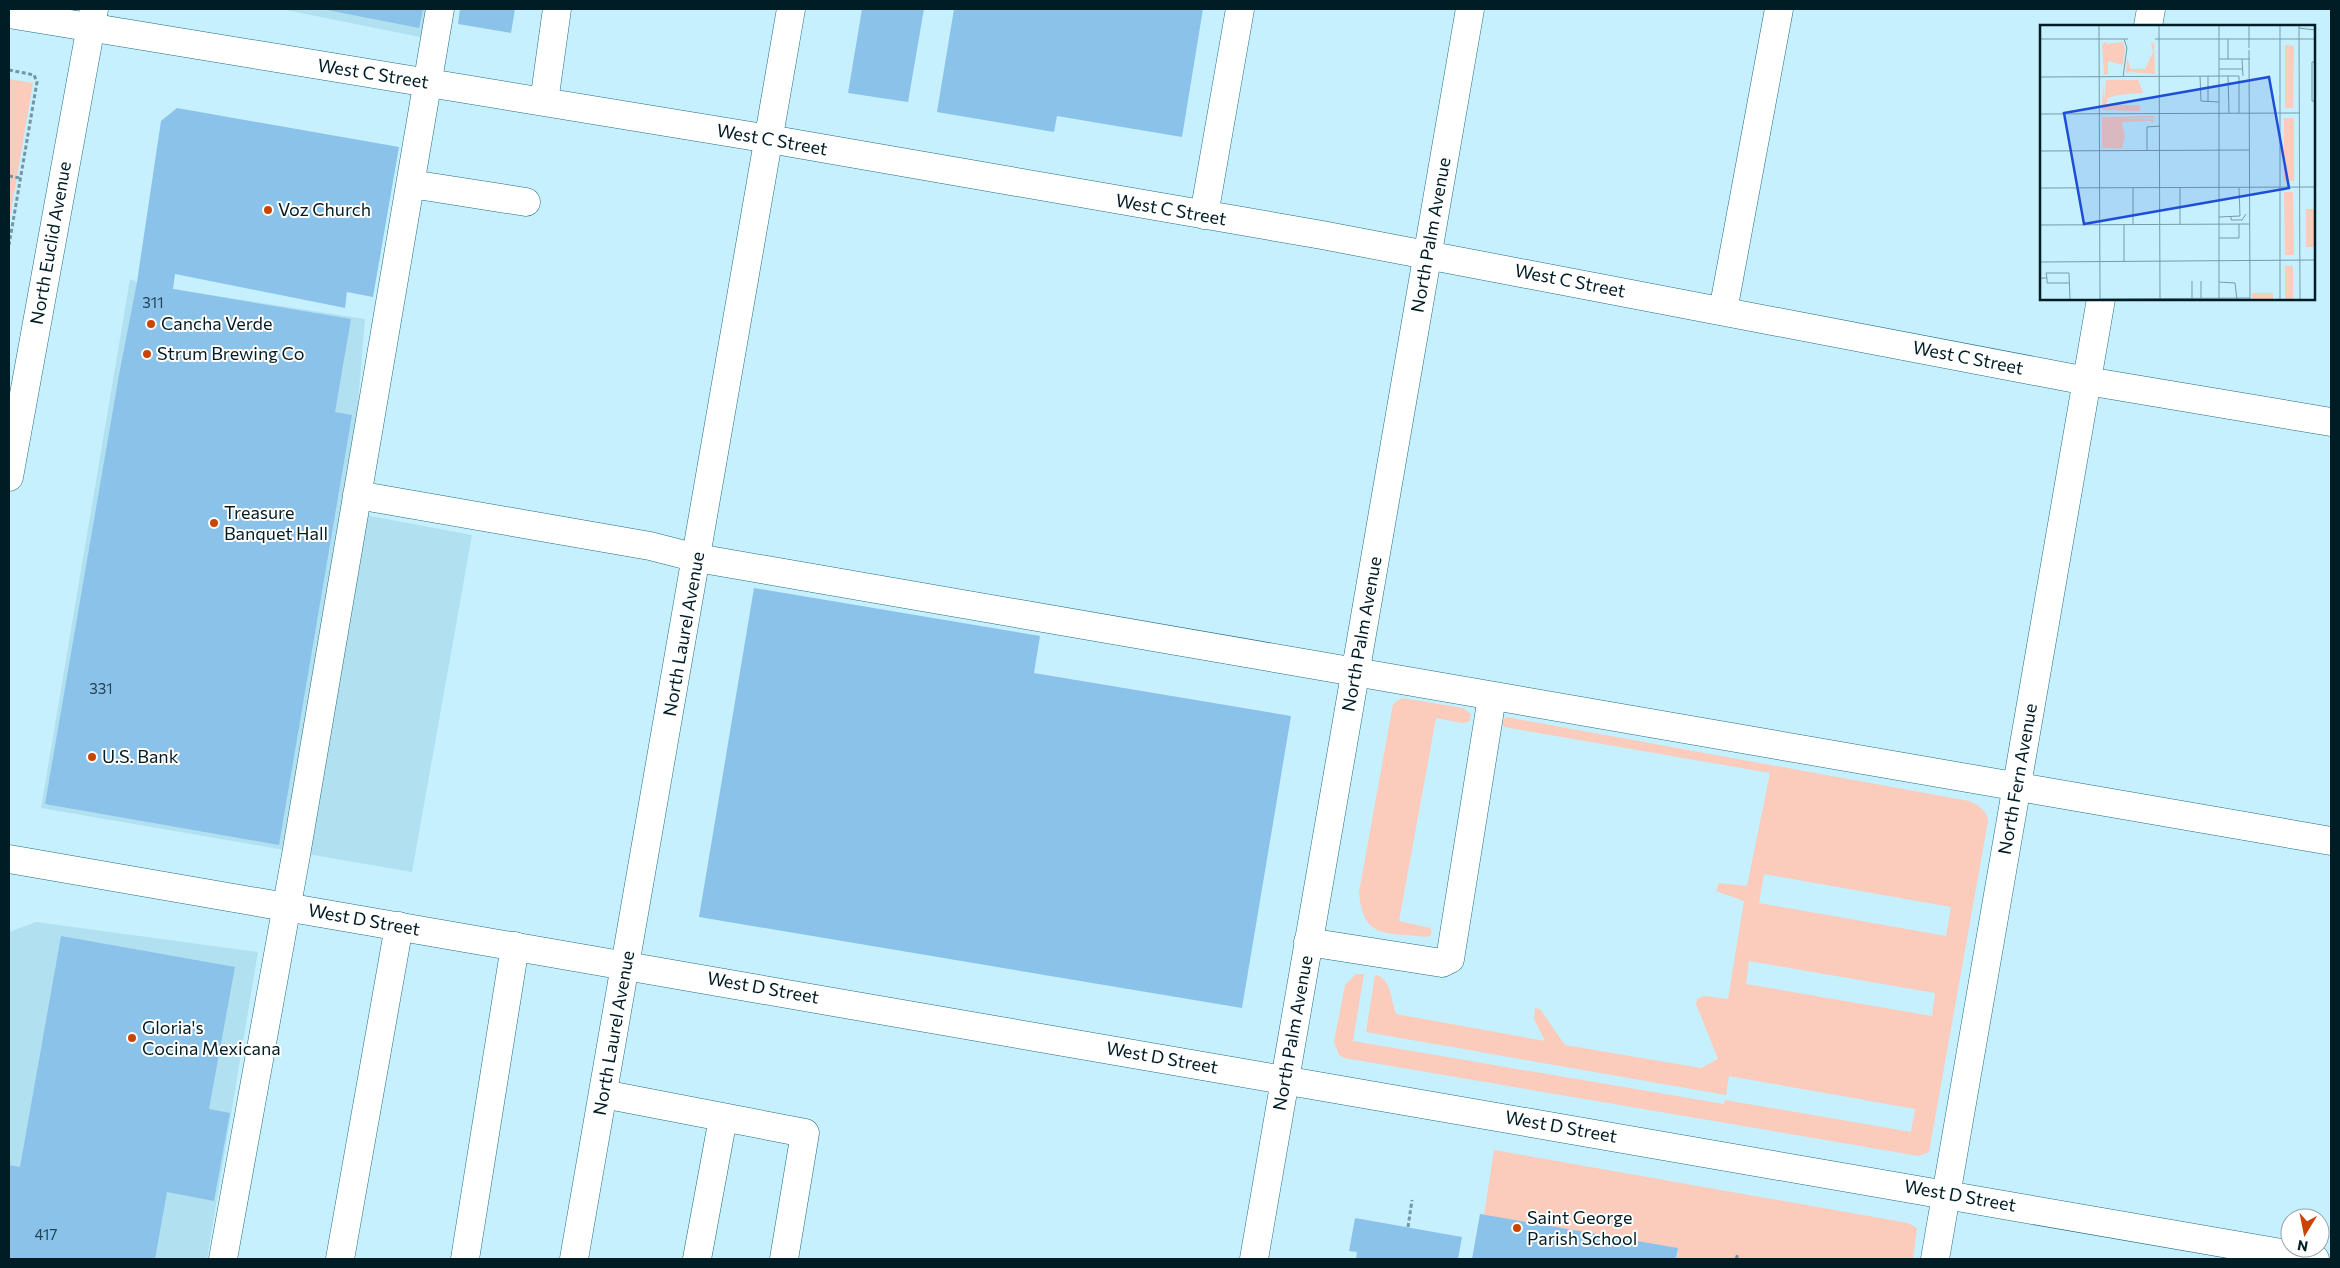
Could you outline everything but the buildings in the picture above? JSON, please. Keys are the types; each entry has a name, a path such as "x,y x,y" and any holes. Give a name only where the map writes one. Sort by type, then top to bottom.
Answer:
{"street":[{"path":"223,1259 287,906 440,9"},
{"path":"544,102 557,9"},
{"name":"North Laurel Avenue","path":"574,1259 627,965 791,9"},
{"path":"1204,215 1240,9"},
{"name":"North Palm Avenue","path":"1254,1259 1470,9"},
{"path":"1723,311 1779,9"},
{"path":"2148,25 2151,9"},
{"name":"West C Street","path":"9,14 92,18 428,83 769,139 1428,254 2086,381 2331,422"},
{"name":"North Euclid Avenue","path":"9,477 92,18"},
{"path":"411,184 526,202"},
{"name":"North Fern Avenue","path":"1935,1259 2101,300"},
{"path":"357,495 650,546 697,558 1355,674 2017,785 2331,841"},
{"path":"1308,942 1442,963 1450,958 1492,697"},
{"name":"West D Street","path":"9,858 2315,1259"},
{"path":"340,1259 399,926"},
{"path":"465,1259 515,946"},
{"path":"603,1094 805,1133 784,1259"},
{"path":"697,1259 723,1118"}],"path":[{"path":"9,70 34,74 37,82 9,244"},
{"path":"9,176 20,178"},
{"path":"1408,1227 1412,1200"},
{"path":"1736,1259 1738,1254"}],"shaded area":[{"path":"281,9 430,9 425,38"},
{"path":"9,79 33,83 9,223"},
{"path":"130,279 173,289 365,319 349,512 472,535 412,872 41,808"},
{"path":"1402,698 1463,708 1471,714 1469,722 1462,723 1436,718 1399,921 1430,928 1432,931 1430,936 1426,937 1388,933 1379,931 1371,926 1361,908 1359,892 1393,704"},
{"path":"1506,717 1969,801 1982,808 1988,821 1929,1152 1919,1156 1344,1058 1339,1055 1334,1042 1345,985 1356,974 1364,974 1353,1041 1724,1104 1725,1100 1911,1132 1915,1109 1729,1076 1726,1095 1366,1032 1375,975 1384,980 1390,990 1396,1014 1545,1041 1534,1019 1535,1008 1540,1009 1565,1045 1701,1068 1718,1059 1696,1004 1697,999 1704,996 1728,999 1744,901 1716,891 1719,883 1747,886 1770,773 1504,727 1502,722","holes":["1764,874 1951,907 1946,936 1759,903","1749,961 1935,993 1932,1016 1746,984"]},
{"path":"36,922 258,952 207,1259 9,1259 9,932"},
{"path":"1494,1150 1908,1223 1917,1228 1913,1259 1685,1259 1677,1258 1678,1248 1484,1215"}],"place":[{"name":"Voz Church","path":"268,210"},
{"name":"Cancha Verde","path":"151,324"},
{"name":"Strum Brewing Co","path":"147,354"},
{"name":"Treasure Banquet Hall","path":"214,523"},
{"name":"U.S. Bank","path":"92,757"},
{"name":"Gloria's Cocina Mexicana","path":"132,1038"},
{"name":"Saint George Parish School","path":"1517,1228"}]}
